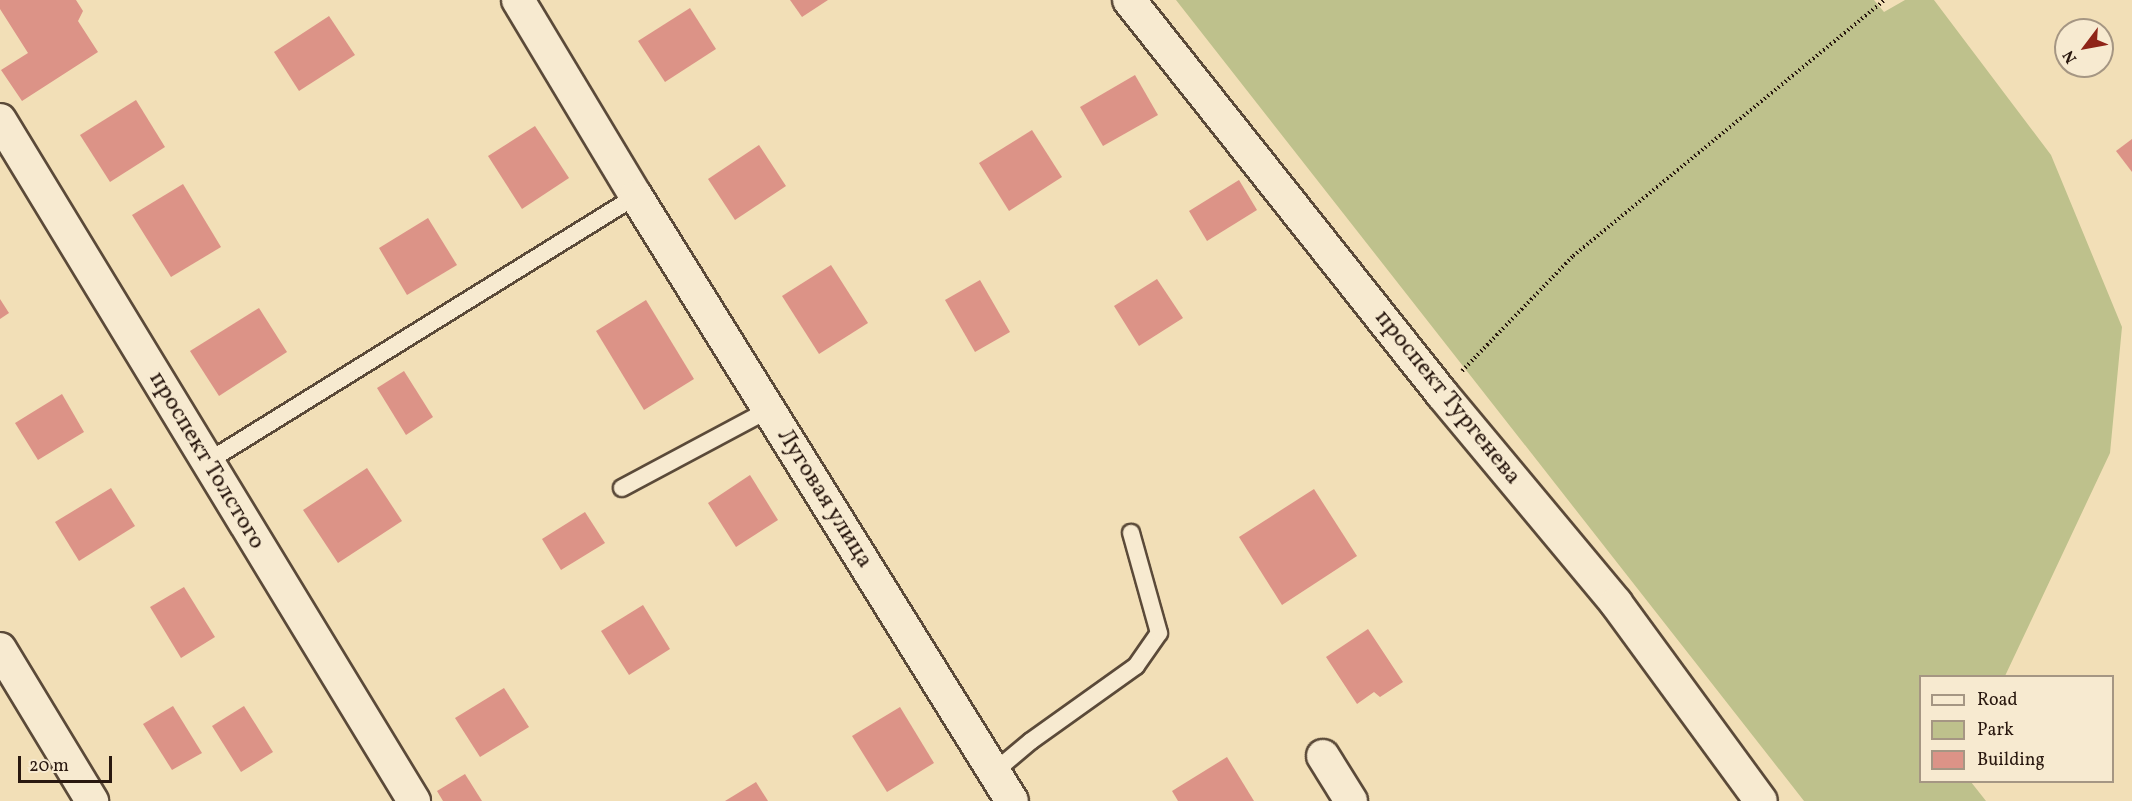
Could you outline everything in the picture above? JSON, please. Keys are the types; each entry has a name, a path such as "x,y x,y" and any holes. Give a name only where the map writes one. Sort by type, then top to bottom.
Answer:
{"street":[{"name":"Луговая улица","path":"518,0 636,196 1012,801"},
{"name":"проспект Тургенева","path":"1129,0 1442,394 1616,603 1761,801"},
{"name":"проспект Толстого","path":"0,120 414,801"},
{"path":"0,649 92,801"},
{"path":"1323,756 1351,801"}],"lane":[{"path":"207,462 636,196"},
{"path":"621,488 768,410"},
{"path":"994,772 1031,741 1136,666 1159,633 1131,533"}],"path":[{"path":"1442,394 1489,340 1573,256 1885,0"}],"green space":[{"path":"1176,0 1874,0 1884,12 1905,0 1934,0 2051,155 2122,327 2110,453 2005,675 1919,675 1919,783 1972,783 1986,801 1804,801"}],"building":[{"path":"0,0 76,0 83,11 78,21 98,52 22,101 1,70 28,53 0,9"},
{"path":"790,0 828,0 802,17"},
{"path":"690,8 716,49 665,82 638,41"},
{"path":"329,16 355,55 299,91 274,52"},
{"path":"1135,75 1158,115 1103,146 1080,107"},
{"path":"136,100 165,147 110,182 80,135"},
{"path":"535,126 569,178 522,209 488,156"},
{"path":"1032,130 1062,177 1009,211 979,163"},
{"path":"2132,139 2132,172 2116,151"},
{"path":"759,145 786,186 735,220 708,179"},
{"path":"1239,180 1257,210 1207,241 1189,211"},
{"path":"183,184 221,247 171,277 132,215"},
{"path":"428,218 457,265 407,295 379,248"},
{"path":"831,265 868,323 819,354 782,296"},
{"path":"1157,279 1183,318 1139,346 1114,306"},
{"path":"980,280 1010,332 975,352 945,300"},
{"path":"0,299 9,313 0,319"},
{"path":"646,300 694,379 644,410 596,331"},
{"path":"259,308 287,352 219,396 190,351"},
{"path":"404,371 433,417 406,435 377,388"},
{"path":"62,394 84,432 38,460 15,423"},
{"path":"367,468 402,521 338,563 303,510"},
{"path":"750,475 778,520 736,547 708,503"},
{"path":"111,488 135,526 79,561 55,522"},
{"path":"1314,489 1357,556 1282,605 1239,537"},
{"path":"585,512 605,543 561,570 542,539"},
{"path":"184,587 215,637 181,658 150,607"},
{"path":"643,605 670,649 629,675 601,631"},
{"path":"1368,629 1403,682 1380,697 1374,692 1357,704 1326,657"},
{"path":"504,688 529,727 480,757 455,718"},
{"path":"173,706 202,753 172,770 143,724"},
{"path":"244,706 273,752 241,772 212,726"},
{"path":"900,707 934,763 887,792 852,736"},
{"path":"1227,757 1254,801 1178,801 1172,791"},
{"path":"465,774 482,801 443,801 437,791"},
{"path":"756,782 768,801 725,801"}]}
